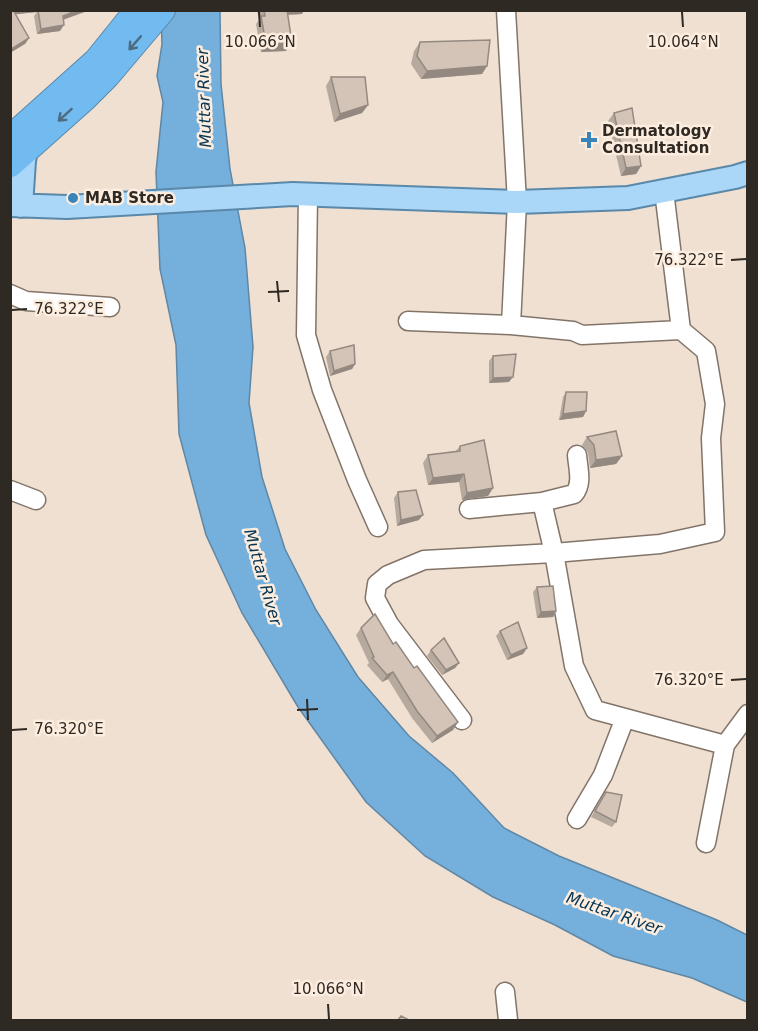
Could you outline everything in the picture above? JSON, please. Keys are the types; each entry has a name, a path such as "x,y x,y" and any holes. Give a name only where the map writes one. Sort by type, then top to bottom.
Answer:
{"highway":[{"path":"16,151 84,98 138,10"},
{"path":"102,68 162,10"}],"main road":[{"path":"16,151 24,161 16,205 67,207 301,195 517,202 628,198 747,173"}],"street":[{"path":"506,10 517,202 511,325"},
{"path":"664,191 681,330"},
{"path":"301,195 306,335 322,390 378,527"},
{"path":"10,294 27,301 110,307"},
{"path":"408,321 511,325 573,331 582,334 681,330 706,351 715,404 711,438 715,532 660,544 554,553 424,560 388,574 377,584 375,598 389,624 462,720"},
{"path":"469,509 542,502 568,496 578,491 578,455"},
{"path":"10,490 36,500"},
{"path":"542,502 554,553 574,666 595,710 725,745"},
{"path":"706,843 725,745 747,714"},
{"path":"577,819 603,775 625,718"},
{"path":"505,992 508,1020"}],"water":[{"name":"Muttar River","path":"161,11 220,11 221,84 230,169 245,248 253,347 249,403 262,477 285,549 316,610 358,677 409,736 453,773 504,828 559,856 717,920 747,935 747,1002 692,978 613,956 555,925 493,897 425,856 366,802 298,707 242,613 206,535 179,434 176,345 160,269 156,172 163,102 157,76 162,44"}],"building":[{"path":"10,10 13,10 29,38 10,50"},
{"path":"38,10 78,10 63,16 64,25 41,29"},
{"path":"264,10 287,10 292,43 266,44 261,16 265,16"},
{"path":"490,40 487,66 427,71 417,56 420,42"},
{"path":"331,77 365,77 368,105 340,114"},
{"path":"632,108 641,166 626,168 614,113"},
{"path":"354,345 355,364 334,371 330,351"},
{"path":"516,354 513,377 493,378 493,356"},
{"path":"566,392 587,392 586,411 563,414"},
{"path":"616,431 622,456 596,460 594,445 587,437"},
{"path":"484,440 493,488 467,493 464,474 433,478 428,455 460,451 460,446"},
{"path":"416,490 423,515 401,520 398,492"},
{"path":"553,586 556,611 541,612 537,587"},
{"path":"375,614 393,644 396,642 414,668 417,666 458,722 437,736 417,711 393,672 387,675 372,658 374,657 361,628"},
{"path":"518,622 527,648 511,655 500,631"},
{"path":"444,638 459,663 446,670 431,650"},
{"path":"606,792 622,795 616,822 595,811"}],"place":[{"name":"Dermatology Consultation","path":"589,140"},
{"name":"MAB Store","path":"73,198"}]}
